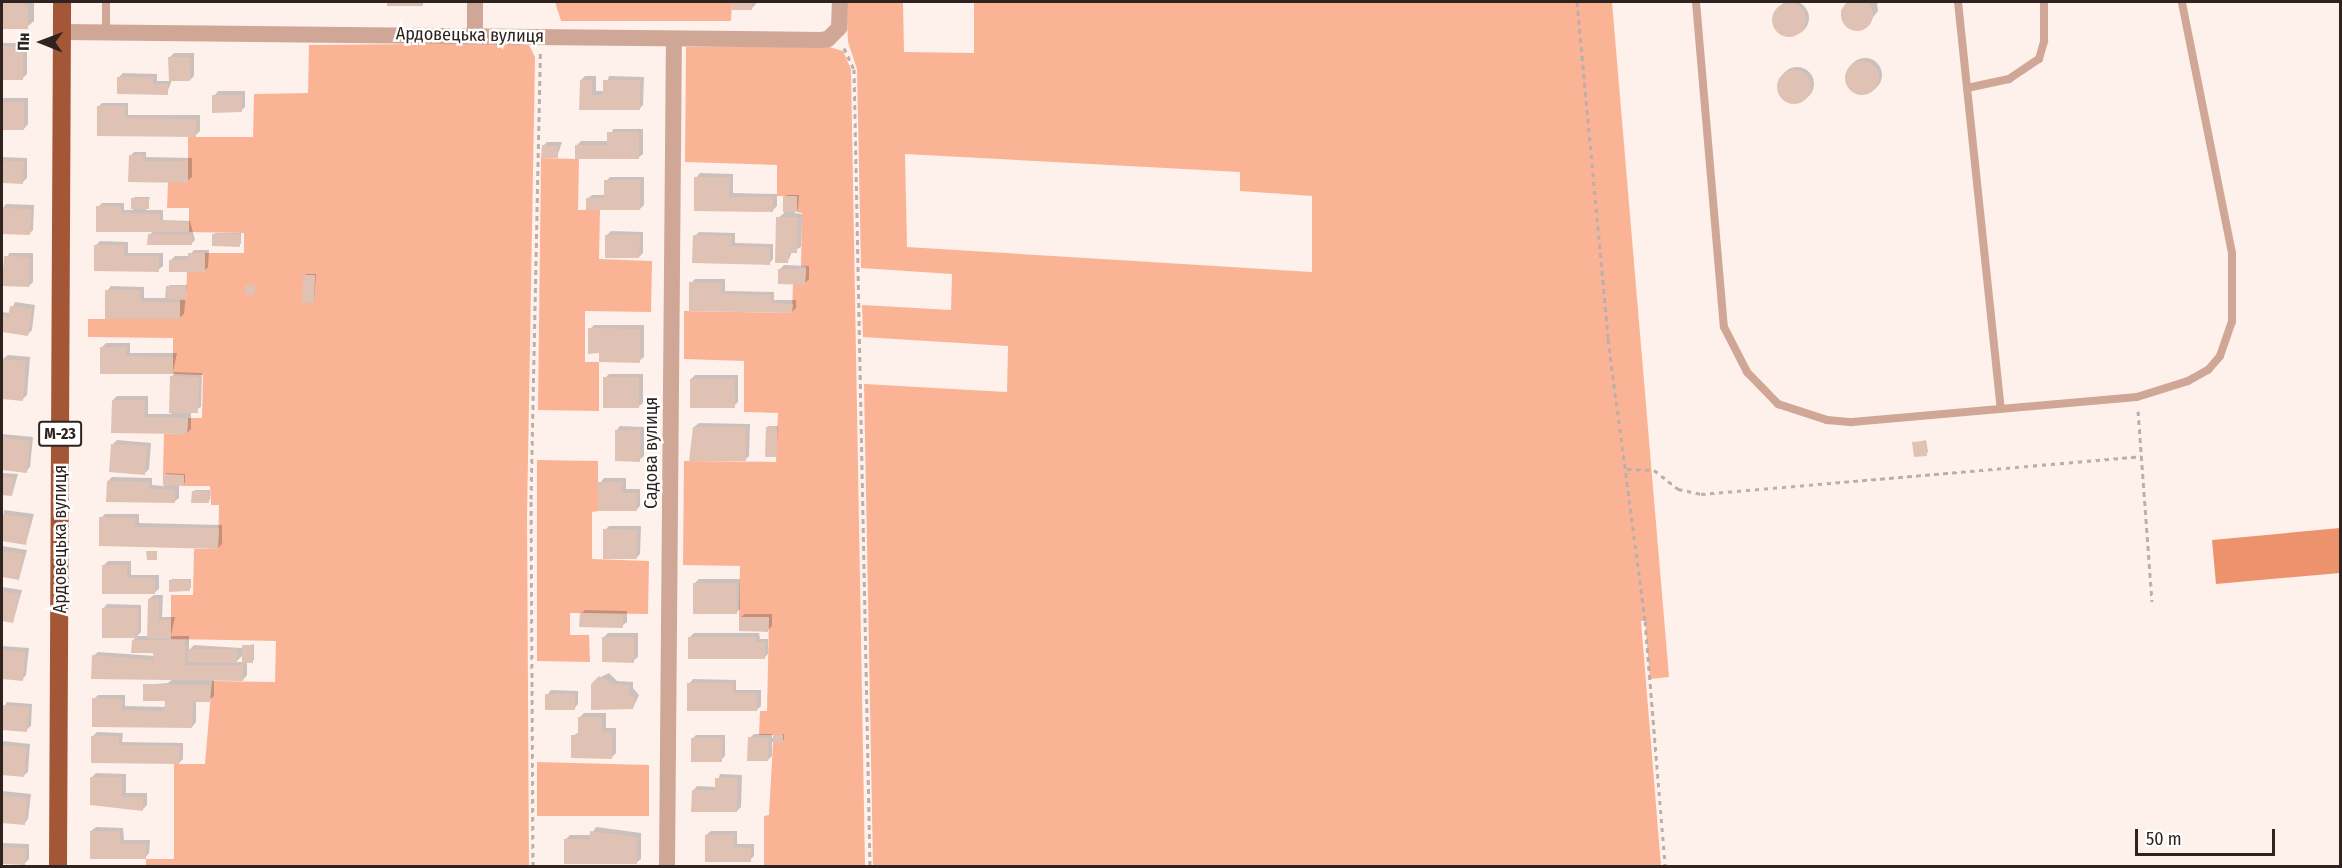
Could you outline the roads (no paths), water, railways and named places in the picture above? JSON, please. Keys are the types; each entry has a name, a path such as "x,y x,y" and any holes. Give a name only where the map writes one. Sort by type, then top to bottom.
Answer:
{"highway":[{"name":"Ардовецька вулиця","path":"58,867 62,2"}],"street":[{"path":"475,2 475,34"},
{"name":"Ардовецька вулиця","path":"62,32 475,34 821,40 833,36 838,28 840,2"},
{"name":"Садова вулиця","path":"667,867 674,39"}],"lane":[{"path":"106,2 106,32"},
{"path":"1696,2 1718,300 1724,327 1747,372 1778,404 1827,420 2001,409 2137,397 2188,381 2208,370 2228,341 2232,322 2232,254 2182,2"},
{"path":"1958,2 2001,409"},
{"path":"1967,88 2009,78 2039,59 2044,41 2044,2"}]}
